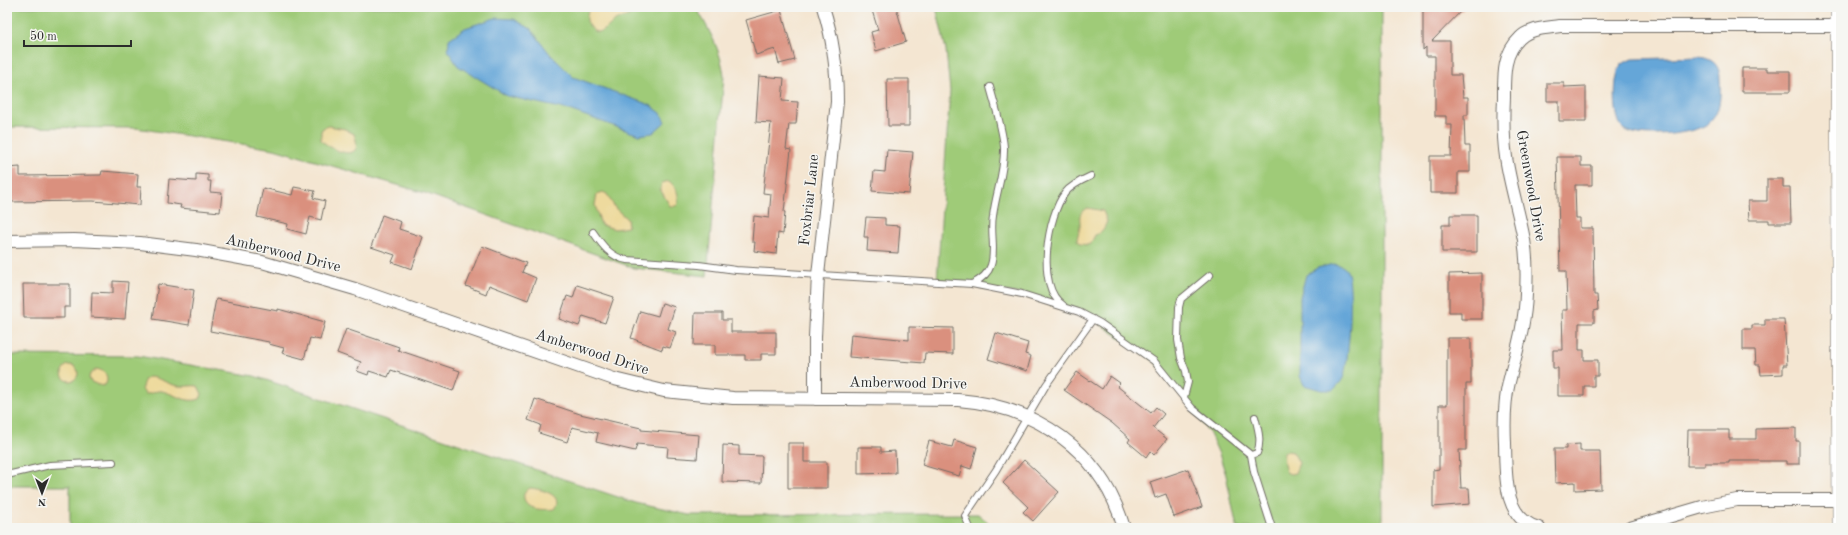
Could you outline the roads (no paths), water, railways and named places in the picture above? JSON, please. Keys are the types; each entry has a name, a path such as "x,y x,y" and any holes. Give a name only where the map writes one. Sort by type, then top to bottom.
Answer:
{"street":[{"name":"Foxbriar Lane","path":"815,398 814,336 818,275 837,102 837,77 833,50 823,7"},
{"path":"1838,7 1840,528"},
{"name":"Greenwood Drive","path":"1539,528 1520,517 1512,504 1507,489 1504,429 1505,404 1523,325 1527,263 1503,137 1505,64 1510,50 1520,37 1538,28 1560,26 1838,26"},
{"name":"Amberwood Drive","path":"7,241 117,241 161,245 262,262 349,287 569,364 639,386 664,391 701,396 972,401 986,403 1027,418 1064,438 1096,470 1115,501 1124,528"},
{"path":"1630,528 1702,507 1737,500 1840,500"}],"lane":[{"path":"972,284 979,281 986,274 990,266 993,251 993,216 1004,166 1002,130 990,87"},
{"path":"1069,309 1057,301 1052,294 1047,279 1046,260 1059,204 1066,192 1078,182 1091,176"},
{"path":"592,232 605,249 617,258 626,260 699,265 736,270 972,284 1022,294 1069,309 1093,319 1154,361 1192,408 1251,455 1254,472 1272,528"},
{"path":"1184,397 1188,382 1181,358 1178,340 1179,306 1181,299 1210,274"},
{"path":"970,528 966,516 996,470 1046,385 1093,319"},
{"path":"1251,455 1257,453 1259,448 1260,436 1255,417"},
{"path":"7,475 50,465 113,462"}],"water":[{"path":"495,18 514,19 531,29 550,54 573,77 650,105 661,113 665,122 653,133 639,135 569,110 507,96 458,66 448,51 449,39 465,28"},
{"path":"1700,57 1712,61 1717,66 1720,74 1720,102 1714,118 1710,122 1703,127 1665,135 1639,134 1628,131 1622,127 1617,117 1615,95 1617,74 1621,64 1633,59"},
{"path":"1334,264 1345,268 1349,278 1349,341 1343,378 1333,390 1321,390 1304,385 1300,376 1300,297 1306,275 1317,268"}]}
